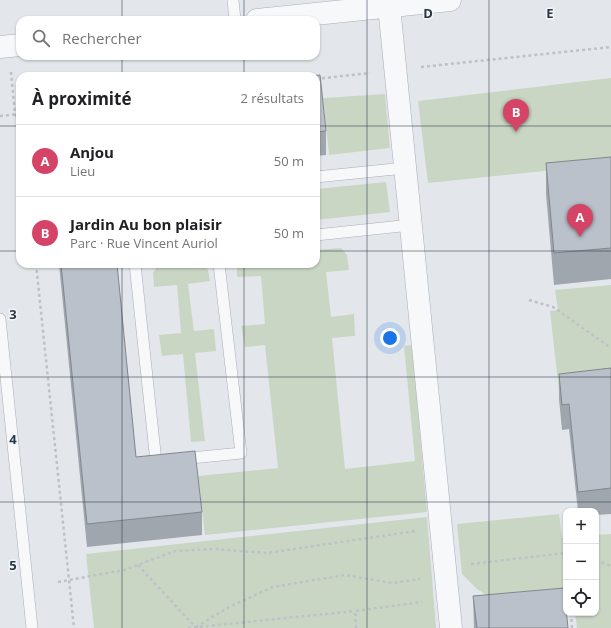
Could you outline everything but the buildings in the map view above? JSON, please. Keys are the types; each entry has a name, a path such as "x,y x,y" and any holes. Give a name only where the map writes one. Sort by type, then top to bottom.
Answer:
{"street":[{"path":"295,16 450,0"},
{"path":"389,6 451,628"}],"lane":[{"path":"233,0 235,16"},
{"path":"320,176 405,168"},
{"path":"320,235 411,225"},
{"path":"135,268 156,462 241,453 219,268"},
{"path":"0,320 32,628"}],"path":[{"path":"0,116 15,114 10,46"},
{"path":"320,79 611,47"},
{"path":"36,268 74,628"},
{"path":"529,300 553,307 611,348"},
{"path":"58,582 109,574 174,551 212,549 267,553 441,527"},
{"path":"196,627 229,608 273,587 345,574 392,583 440,576 445,567 563,553"},
{"path":"599,561 611,566"},
{"path":"138,565 196,627"},
{"path":"188,628 355,611"},
{"path":"571,616 572,628"}],"green space":[{"path":"611,78 611,164 428,183 418,101"},
{"path":"385,94 390,148 329,155 323,98"},
{"path":"386,182 390,212 320,220 320,189"},
{"path":"341,248 347,255 349,270 326,272 331,317 354,314 355,336 332,338 345,469 415,461 404,346 412,345 427,512 205,535 198,476 278,468 265,345 245,347 241,326 265,324 261,276 237,277 237,268 320,268 320,250"},
{"path":"156,268 207,268 208,270 210,281 188,284 194,331 214,329 216,351 195,353 205,441 191,442 183,354 162,356 159,335 181,333 177,285 154,287 153,273"},
{"path":"611,285 611,385 559,391 550,311 558,310 555,290"},
{"path":"559,514 563,537 563,592 496,601 477,589 462,574 457,524"},
{"path":"427,517 436,628 94,628 86,554"},
{"path":"611,534 611,628 577,628 575,616 599,616 599,535"}],"place":[{"name":"Jardin Au bon plaisir","path":"516,132"},
{"name":"Anjou","path":"580,237"}]}
